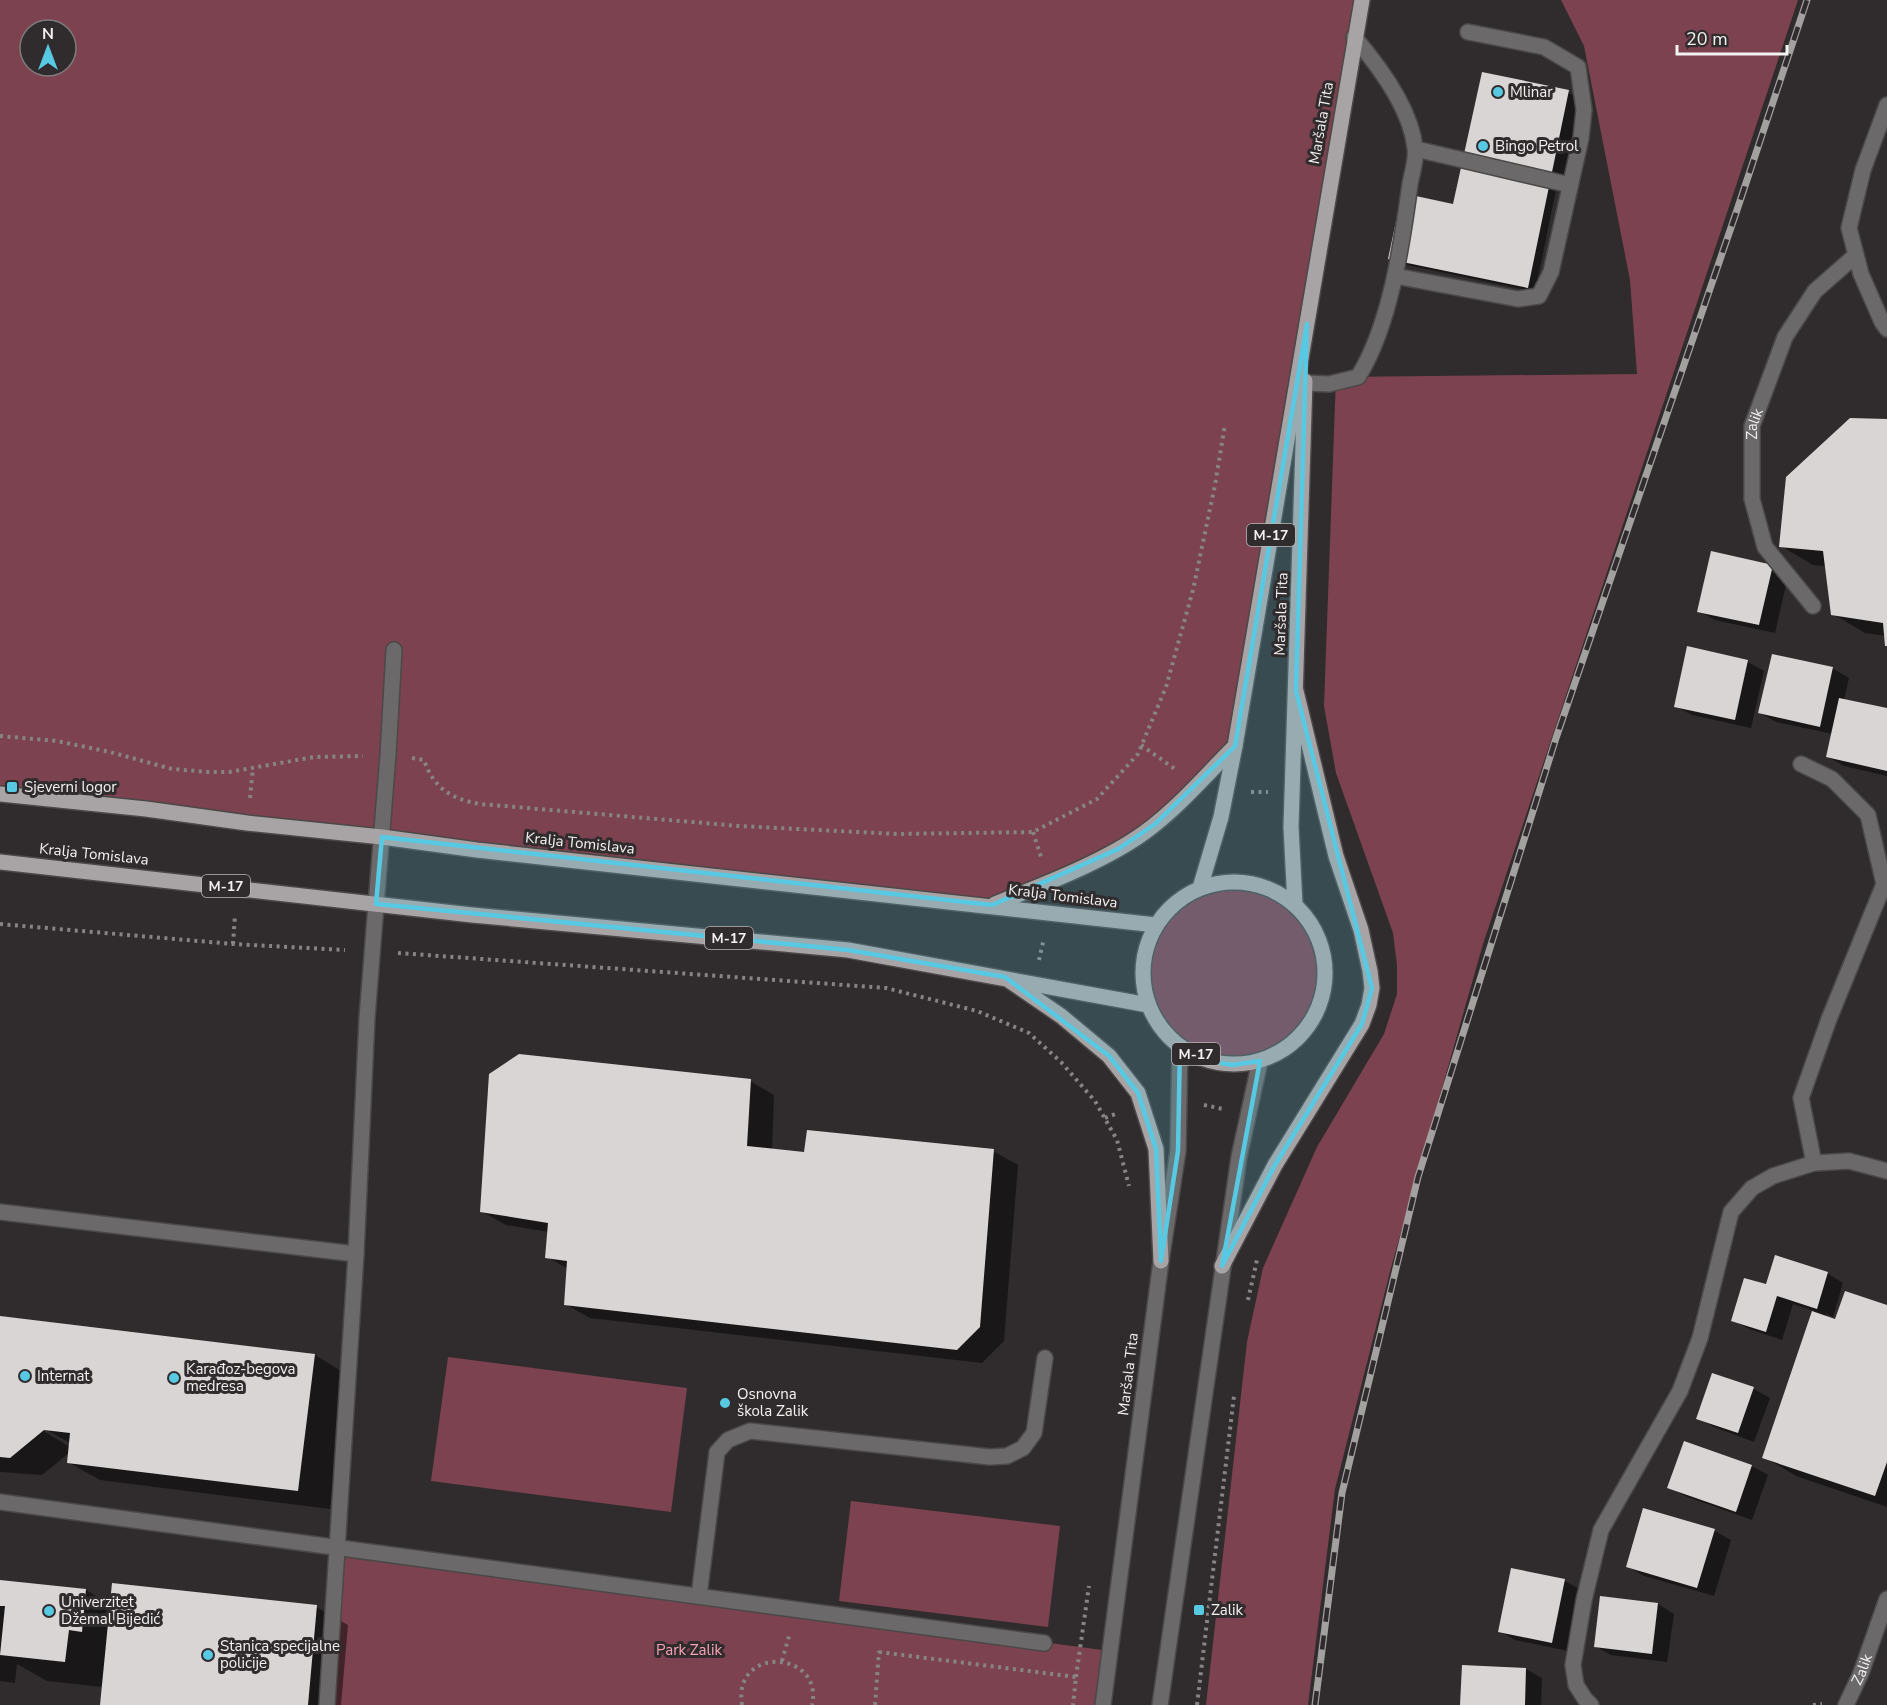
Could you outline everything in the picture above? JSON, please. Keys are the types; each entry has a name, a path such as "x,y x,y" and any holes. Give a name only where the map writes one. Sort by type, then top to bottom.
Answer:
{"main road":[{"name":"Maršala Tita","path":"1200,888 1221,817 1235,746 1362,0"},
{"name":"Maršala Tita","path":"1295,904 1291,827 1307,324"},
{"path":"1222,1266 1275,1165 1362,1024 1372,988 1360,930 1336,856 1296,691"},
{"path":"992,905 1041,886 1118,849 1143,834 1235,746"},
{"name":"Kralja Tomislava","path":"0,794 146,808 247,823 512,854 909,898 992,905 1156,925"},
{"name":"Kralja Tomislava","path":"0,862 375,904 848,950 1148,1005"},
{"name":"M-17","path":"1225,882 1250,882 1274,890 1295,904 1313,925 1324,951 1326,979 1320,1006 1306,1030 1285,1049 1260,1061 1232,1065 1205,1060 1180,1046 1161,1028 1148,1005 1143,978 1145,951 1156,925 1175,903 1200,888 1225,882"},
{"path":"1005,977 1061,1016 1109,1056 1138,1093 1156,1149 1161,1261"}],"street":[{"path":"1395,276 1518,299 1539,296 1551,272 1581,138 1584,110 1578,67 1544,47 1468,32"},
{"path":"1305,383 1329,384 1358,377 1370,357 1395,276 1416,149 1407,115 1374,60 1354,37"},
{"path":"1887,105 1863,170 1849,228 1861,274 1881,322 1887,329"},
{"path":"1416,149 1570,185"},
{"name":"Zalik","path":"1813,606 1765,547 1752,499 1752,426 1785,337 1815,291 1856,255"},
{"path":"327,1705 356,1254 372,951 394,650"},
{"path":"1802,764 1832,779 1868,815 1884,884 1828,1020 1802,1098 1814,1163"},
{"name":"Maršala Tita","path":"1103,1705 1161,1261 1178,1151 1180,1046"},
{"path":"1160,1705 1222,1266 1239,1157 1260,1061"},
{"path":"1591,1705 1576,1685 1573,1665 1584,1600 1601,1530 1680,1391 1700,1338 1731,1212 1752,1188 1773,1176 1814,1163 1849,1161 1887,1171"},
{"path":"0,1212 356,1254"},
{"path":"699,1596 717,1452 728,1440 750,1431 990,1457 1007,1456 1023,1448 1034,1433 1045,1358"},
{"path":"0,1502 1044,1643"},
{"name":"Zalik","path":"1846,1705 1884,1617 1887,1599"}],"path":[{"path":"0,736 57,741 110,752 172,770 229,772 314,757 388,755 424,760 428,772 448,795 480,804 740,826 898,834 1033,832 1097,799 1138,754 1166,687 1193,590 1225,424"},
{"path":"247,823 253,768"},
{"path":"233,945 238,887"},
{"path":"0,924 233,945 372,951 886,988 977,1011 1029,1033 1061,1062 1095,1101 1117,1140 1130,1194"},
{"path":"1247,1303 1258,1258"},
{"path":"1197,1705 1236,1385"},
{"path":"1073,1705 1089,1584"},
{"path":"874,1705 882,1621"},
{"path":"879,1652 1076,1677"},
{"path":"742,1705 741,1691 745,1681 760,1665 771,1661 793,1664 802,1671 809,1680 812,1690 812,1705"}],"highlighted area":[{"path":"1307,324 1296,691 1372,988 1362,1024 1275,1165 1222,1266 1260,1061 1232,1065 1205,1060 1180,1046 1178,1151 1161,1261 1156,1149 1138,1093 1109,1056 1005,977 848,950 376,904 382,837 992,905 1118,849 1155,824 1235,746"}],"green space":[{"name":"Sjeverni logor","path":"0,0 1362,0 1235,746 1155,824 992,905 0,794"},
{"path":"1561,0 1798,0 1483,944 1392,1264 1335,1489 1308,1705 1206,1705 1247,1342 1263,1268 1317,1147 1384,1034 1397,994 1397,965 1393,933 1336,773 1324,706 1336,377 1637,374 1630,280 1584,46"},
{"path":"1235,888 1267,895 1295,913 1313,941 1320,973 1313,1005 1295,1033 1267,1051 1235,1058 1203,1051 1175,1033 1157,1005 1150,973 1157,941 1175,913 1203,895"},
{"path":"448,1357 687,1388 671,1512 431,1481"},
{"path":"851,1501 1060,1526 1048,1627 839,1601"},
{"name":"Park Zalik","path":"336,1548 1110,1651 1103,1705 327,1705"}],"building":[{"path":"1482,72 1569,90 1528,288 1388,259 1402,193 1453,204"},
{"path":"1850,418 1887,419 1887,646 1885,646 1883,623 1831,615 1823,551 1779,547 1786,477"},
{"path":"1711,551 1773,565 1759,625 1697,612"},
{"path":"1687,646 1748,660 1735,720 1674,707"},
{"path":"1772,654 1833,667 1820,727 1758,713"},
{"path":"1839,698 1887,708 1887,771 1826,757"},
{"path":"519,1054 751,1079 747,1146 804,1152 807,1130 994,1149 980,1327 957,1350 564,1305 567,1261 545,1258 548,1223 480,1212 489,1074"},
{"path":"1775,1255 1828,1272 1817,1309 1777,1296 1766,1332 1731,1321 1744,1278 1766,1284"},
{"path":"1845,1291 1887,1305 1887,1462 1875,1496 1762,1458 1812,1311 1835,1319"},
{"path":"0,1316 315,1354 298,1491 67,1463 70,1433 44,1430 10,1458 0,1457"},
{"path":"1712,1373 1754,1387 1738,1433 1696,1419"},
{"path":"1684,1441 1752,1465 1736,1512 1667,1488"},
{"path":"1643,1508 1715,1529 1697,1588 1626,1567"},
{"path":"1511,1568 1565,1579 1552,1643 1498,1632"},
{"path":"0,1580 86,1589 82,1632 69,1630 65,1662 0,1655 5,1606 0,1606"},
{"name":"Stanica specijalne policije","path":"112,1583 317,1605 308,1705 100,1705"},
{"path":"1600,1596 1658,1603 1652,1654 1594,1647"},
{"path":"1462,1665 1526,1668 1525,1705 1460,1705"}],"railway":[{"path":"1315,1705 1342,1493 1418,1177 1556,738 1807,0"}],"place":[{"name":"Mlinar","path":"1498,92"},
{"name":"Bingo Petrol","path":"1483,146"},
{"name":"Sjeverni logor","path":"12,787"},
{"name":"Internat","path":"25,1376"},
{"name":"Karađoz-begova medresa","path":"174,1378"},
{"name":"Osnovna škola Zalik","path":"725,1403"},
{"name":"Zalik","path":"1199,1610"},
{"name":"Univerzitet Džemal Bijedić","path":"49,1611"},
{"name":"Stanica specijalne policije","path":"208,1655"}]}
